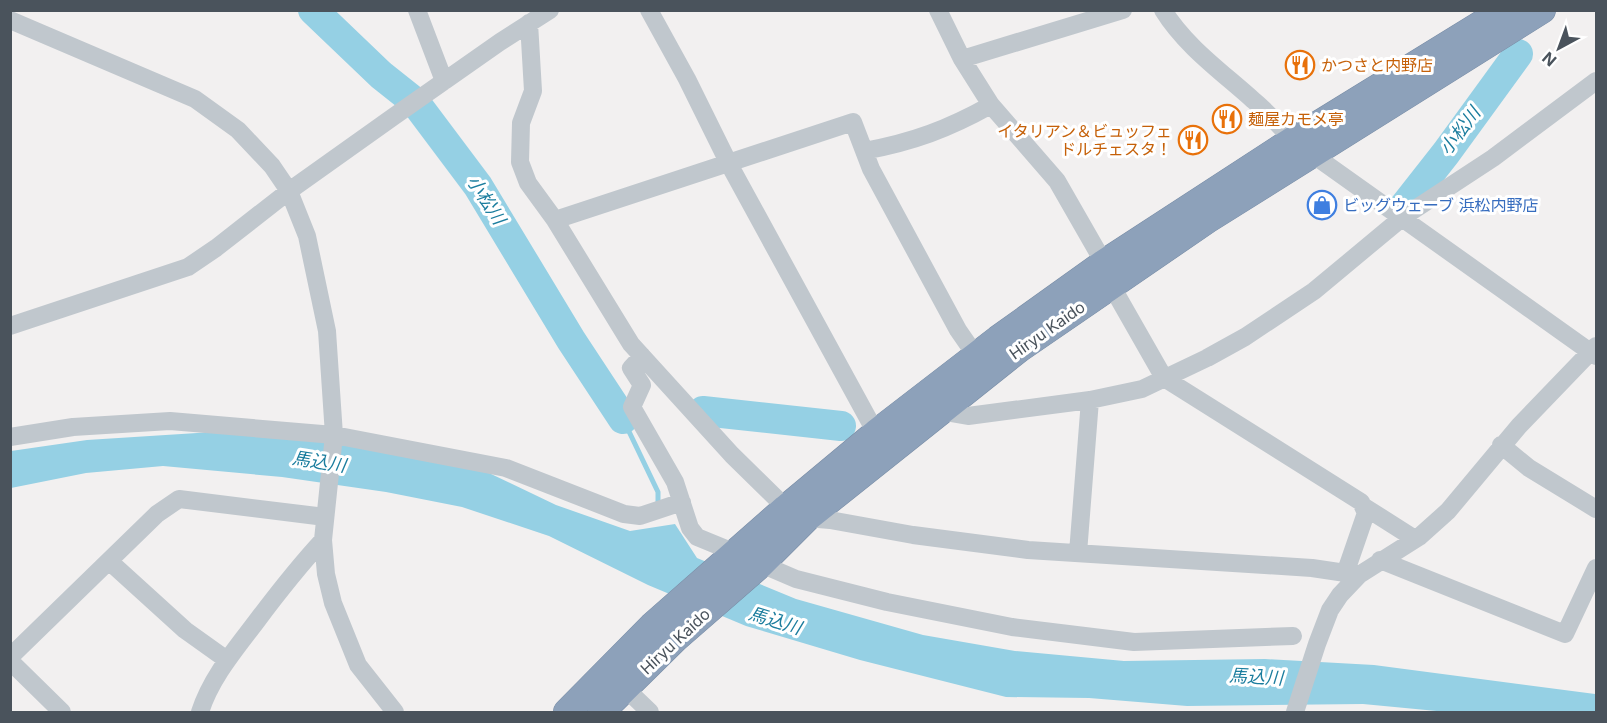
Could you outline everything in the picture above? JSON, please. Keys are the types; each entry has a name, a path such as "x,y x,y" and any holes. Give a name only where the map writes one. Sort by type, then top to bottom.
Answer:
{"highway":[{"name":"Hiryu Kaido","path":"567,712 664,633 761,564 797,513 876,433 976,356 1108,274 1303,147 1504,10"},
{"name":"Hiryu Kaido","path":"1303,147 1418,89 1542,10"},
{"name":"Hiryu Kaido","path":"602,712 626,688 664,633 736,553 797,513 939,411 1019,349 1108,274"}],"street":[{"path":"417,10 444,81"},
{"path":"10,326 188,267 289,191 531,18 550,10"},
{"path":"649,10 687,79 729,164 876,433"},
{"path":"938,10 962,59 991,105 1057,181 1164,378 1353,496 1363,506 1415,539"},
{"path":"962,59 1123,10"},
{"path":"531,18 533,91 521,123 520,162 528,183 555,220 631,344 732,455 797,513 972,544 1352,573 1380,560 1419,537 1448,511 1502,445 1595,351 1303,147 1174,28 1163,10"},
{"path":"10,20 195,99 238,130 272,166 289,191 307,236 327,331 334,435 323,540 326,574 333,603 358,665 395,712"},
{"path":"939,411 968,416 1090,400 1142,389 1164,378 1245,337 1314,291 1403,217 1493,158 1596,81"},
{"path":"864,152 928,135 955,125 991,105"},
{"path":"555,220 853,122 871,169 958,330 976,356"},
{"path":"642,356 631,368 642,385 632,407 675,482 679,504 690,528 697,537 736,553"},
{"path":"1078,553 1090,400"},
{"path":"10,437 73,427 170,421 334,435 506,468 624,514 640,516 679,504"},
{"path":"1502,445 1529,468 1596,509"},
{"path":"62,712 10,659 157,514 179,500 326,515"},
{"path":"1294,712 1330,610 1352,573 1366,513 1363,506"},
{"path":"200,712 211,685 227,660 297,568 323,540"},
{"path":"1380,560 1565,634 1596,568"},
{"path":"109,561 185,630 227,660"},
{"path":"761,564 796,579 887,602 1012,627 1134,642 1293,636"},
{"path":"626,688 650,712"}],"water":[{"name":"馬込川","path":"260,429 489,473 556,505 630,531 675,524 697,558 796,599 923,635 1015,651 1124,661 1265,659 1374,665 1596,694 1596,712 1447,712 1363,704 1187,706 1089,698 1006,697 860,660 746,626 648,585 549,536 462,507 386,492 282,477 163,466 86,473 11,488 11,451 87,440"}],"waterway":[{"name":"小松川","path":"313,10 381,75 415,102 478,186 571,340 623,419"},
{"name":"小松川","path":"1402,209 1518,54"},
{"name":"小松川","path":"703,411 841,426"},
{"path":"623,419 658,492 658,505"}],"place":[{"name":"かつさと内野店","path":"1300,65"},
{"name":"麺屋カモメ亭","path":"1227,119"},
{"name":"イタリアン＆ビュッフェ ドルチェスタ！","path":"1193,140"},
{"name":"ビッグウェーブ 浜松内野店","path":"1322,205"}]}
